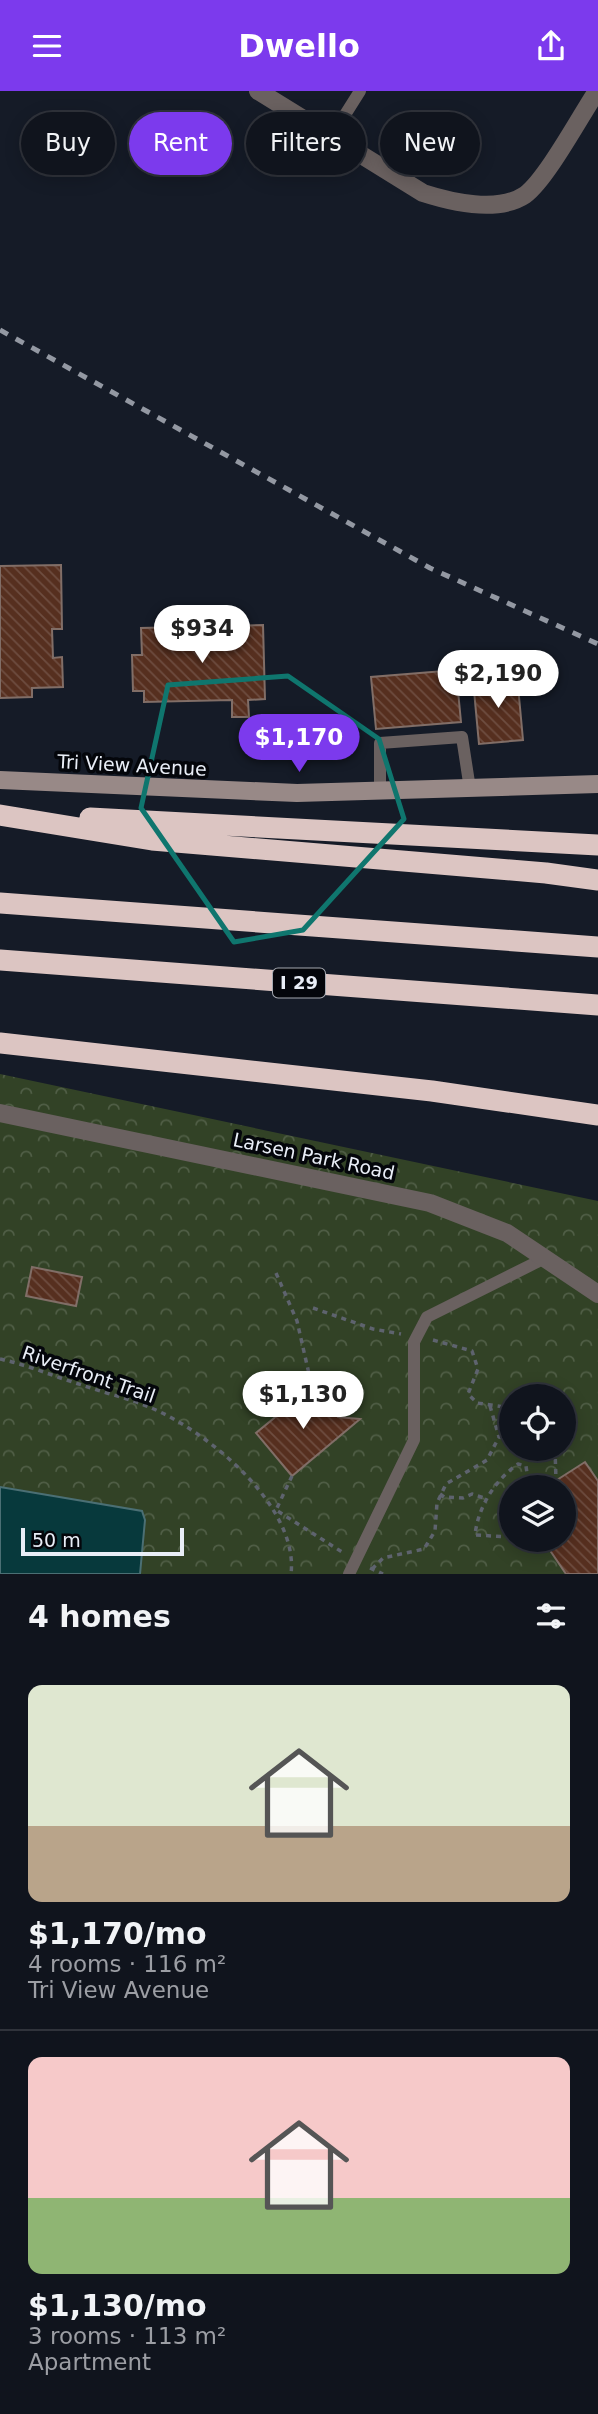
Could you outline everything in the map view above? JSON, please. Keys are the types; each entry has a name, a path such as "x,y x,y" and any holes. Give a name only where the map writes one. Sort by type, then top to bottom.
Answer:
{"highway":[{"path":"0,814 598,845"},
{"path":"0,814 152,840 533,871 598,880"},
{"path":"0,903 598,947"},
{"name":"I 29","path":"0,960 598,1005"},
{"path":"0,971 149,972"},
{"path":"0,1042 419,1089 598,1115"}],"street":[{"path":"258,91 291,112"},
{"path":"366,158 423,193 447,201 480,203 514,199 525,195 540,178 597,91"},
{"name":"Tri View Avenue","path":"0,780 297,793 598,784"},
{"name":"Larsen Park Road","path":"0,1113 430,1203 507,1233 598,1294"}],"lane":[{"path":"347,112 360,91"},
{"path":"380,791 380,743 462,737 470,789"},
{"path":"349,1574 414,1440 414,1342 427,1317 545,1258"}],"path":[{"path":"276,1273 297,1321 312,1387"},
{"name":"Riverfront Trail","path":"0,1359 149,1407 172,1419 223,1456 276,1510 290,1543 291,1574"},
{"path":"372,1569 383,1558 415,1553 429,1544 435,1531 440,1494 452,1479 487,1460 499,1437 490,1406"},
{"path":"503,1475 517,1464 526,1466 527,1475"},
{"path":"292,1476 276,1510 383,1574"},
{"path":"499,1481 476,1521 475,1535 499,1536"},
{"path":"440,1494 444,1497 463,1498 472,1494 487,1499"}],"highlighted area":[{"path":"288,676 379,739 404,819 303,930 234,942 141,808 168,685"}],"green space":[{"path":"0,1074 598,1201 598,1574 0,1574"}],"shaded area":[{"path":"0,1487 142,1511 145,1520 140,1574 0,1574"}],"building":[{"path":"61,565 62,629 52,629 53,658 62,657 63,687 32,688 32,697 0,698 0,566"},
{"path":"263,625 265,699 248,700 249,717 232,717 232,700 144,702 144,691 133,691 132,655 142,655 141,628"},
{"path":"456,670 461,722 376,729 371,677"},
{"path":"517,675 523,740 479,744 473,680"},
{"path":"32,1267 82,1277 76,1306 26,1296"},
{"path":"312,1387 338,1417 360,1419 292,1476 256,1433"},
{"path":"585,1462 598,1481 598,1574 566,1574 551,1552 576,1552 576,1475 565,1475"}],"railway":[{"path":"0,330 430,568 598,644"}]}
